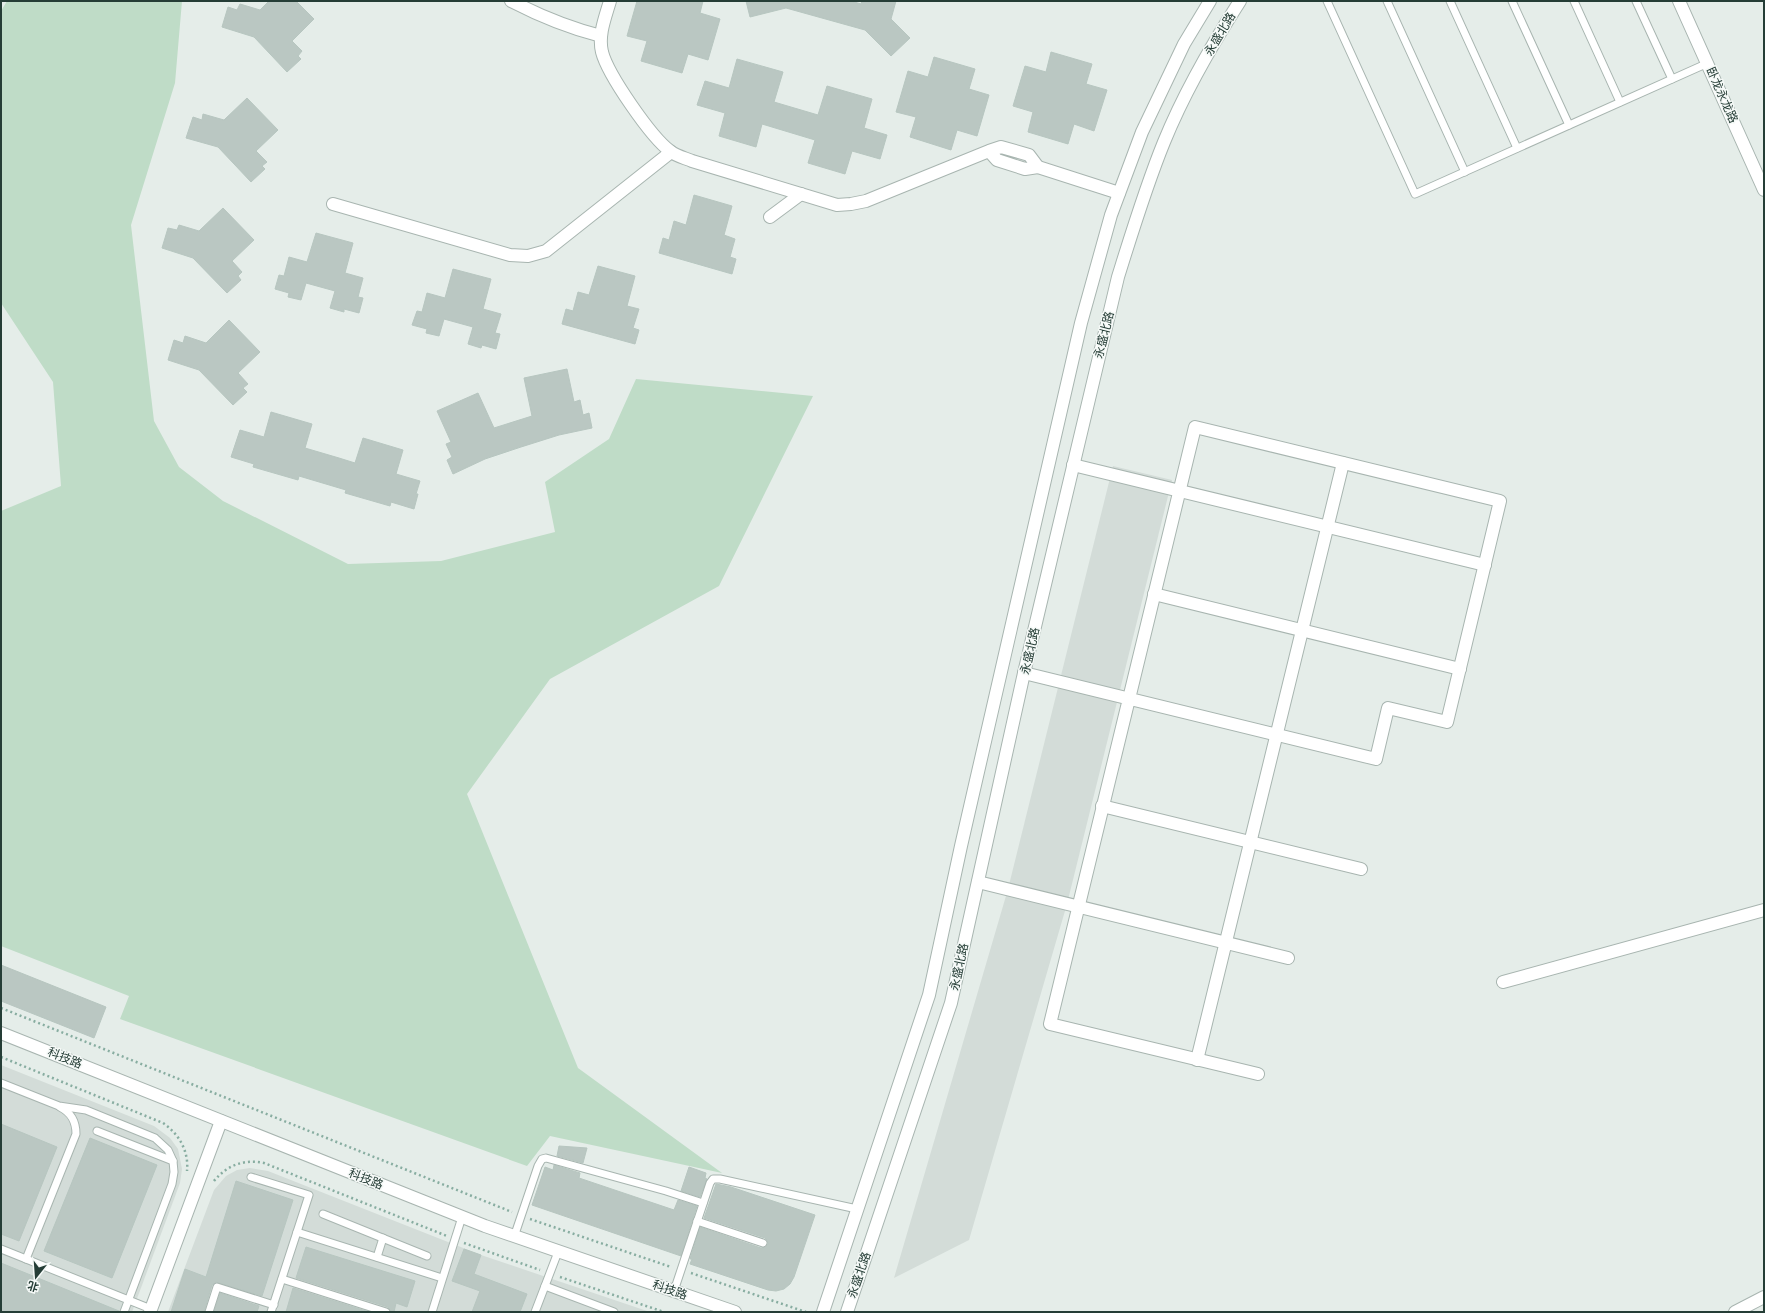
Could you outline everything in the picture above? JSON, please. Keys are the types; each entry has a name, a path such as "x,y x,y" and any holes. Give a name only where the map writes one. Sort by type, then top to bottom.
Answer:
{"street":[{"path":"511,1 577,30 601,36"},
{"path":"610,1 601,36 602,53 609,70 654,137 671,152 692,161 837,204 851,204 866,201 989,152 997,160 1025,169 1038,166 1119,194"},
{"name":"永盛北路","path":"823,1312 929,995 961,846 1081,323 1111,215 1142,132 1184,44 1210,1"},
{"name":"永盛北路","path":"847,1312 951,1003 1024,673 1118,277 1137,215 1164,141 1194,79 1240,1"},
{"name":"卧龙永龙路","path":"1679,1 1764,190"},
{"path":"333,204 510,255 528,256 546,251 671,152"},
{"path":"770,217 801,194"},
{"path":"1024,673 1129,699 1276,735 1376,759 1388,708 1447,722 1500,501 1195,427 1129,699 1102,806 1050,1024 1258,1074"},
{"path":"1197,1060 1343,463"},
{"path":"1073,465 1485,566"},
{"path":"1154,594 1460,668"},
{"path":"1102,806 1361,869"},
{"path":"978,882 1288,958"},
{"path":"1503,982 1764,910"},
{"name":"科技路","path":"1,1033 514,1237 735,1312"},
{"path":"150,1310 221,1121"},
{"path":"1734,1312 1764,1297"}],"lane":[{"path":"1327,1 1415,194 1708,63"},
{"path":"1387,1 1465,172"},
{"path":"1450,1 1517,148"},
{"path":"1512,1 1569,125"},
{"path":"1574,1 1620,102"},
{"path":"1636,1 1672,79"},
{"path":"1,1083 58,1106 70,1114 76,1127 76,1134 26,1259"},
{"path":"58,1106 86,1110 149,1135 164,1145 173,1161 174,1172 172,1184 124,1312"},
{"path":"97,1131 173,1161"},
{"path":"514,1237 538,1166 542,1159 546,1158 666,1191 703,1204"},
{"path":"209,1312 217,1287 273,1309 309,1195 252,1177"},
{"path":"674,1291 711,1181 717,1178 858,1209"},
{"path":"323,1214 427,1256"},
{"path":"432,1312 462,1217"},
{"path":"697,1221 763,1242"},
{"path":"297,1232 442,1278"},
{"path":"377,1257 383,1238"},
{"path":"1,1249 129,1300 150,1310"},
{"path":"535,1312 558,1252"},
{"path":"282,1279 386,1312"},
{"path":"545,1286 614,1312"}],"path":[{"path":"1,1008 521,1216 806,1312"},
{"path":"1,1057 163,1123 175,1132 183,1145 187,1160 187,1175"}],"shaded area":[{"path":"1113,466 1172,480 1067,904 969,1240 894,1278 1008,889"},
{"path":"1,1065 154,1126 170,1138 178,1149 182,1169 180,1183 132,1312 1,1312"},
{"path":"250,1168 268,1171 481,1255 650,1312 168,1312 214,1190 226,1176 237,1170"}],"green space":[{"path":"7,1 182,1 175,83 131,225 154,421 179,467 223,501 348,564 441,561 555,532 545,482 609,439 636,379 813,396 719,586 550,679 467,794 578,1068 722,1173 550,1136 527,1166 120,1019 129,996 1,946 1,511 61,486 53,382 1,303 1,11"}],"building":[{"path":"269,1 296,1 314,19 292,41 302,51 298,56 301,59 287,72 254,37 222,27 228,7 237,10 240,4 260,10"},
{"path":"637,1 703,1 700,13 720,19 708,60 688,54 682,73 641,61 647,41 627,36"},
{"path":"746,1 851,1 861,4 862,1 896,1 891,19 910,38 891,56 865,30 786,8 750,17"},
{"path":"1051,52 1092,64 1086,84 1107,90 1094,131 1074,124 1068,144 1028,132 1033,112 1013,106 1025,66 1046,72"},
{"path":"934,57 975,69 969,89 989,95 977,136 957,130 951,150 910,137 916,117 896,112 908,71 928,77"},
{"path":"737,59 783,72 774,102 818,115 827,86 872,99 864,128 887,135 880,159 852,151 845,174 808,163 815,140 762,124 756,147 719,136 725,113 697,105 705,81 729,88"},
{"path":"247,98 278,130 256,151 267,162 262,166 265,169 251,182 218,147 186,138 193,117 202,120 203,114 224,120"},
{"path":"694,195 732,206 724,235 735,239 730,257 736,259 732,274 659,253 663,238 669,240 674,221 686,225"},
{"path":"223,208 254,240 232,261 242,272 238,276 241,280 227,293 193,258 162,248 168,228 177,230 179,225 199,231"},
{"path":"316,233 353,243 345,273 363,278 358,297 363,298 359,313 344,309 344,312 330,308 335,291 306,283 301,300 288,297 289,293 275,289 279,275 284,276 289,257 307,262"},
{"path":"598,266 635,276 627,306 639,309 633,328 639,330 635,344 562,324 566,309 573,311 578,292 589,295"},
{"path":"453,269 491,279 483,309 501,314 495,333 500,334 496,349 482,345 481,348 468,344 473,327 444,319 439,336 426,333 427,329 412,325 417,311 422,312 427,293 445,298"},
{"path":"229,320 260,352 238,373 248,384 243,388 247,392 233,405 199,370 168,360 174,340 183,343 185,336 206,343"},
{"path":"567,369 574,402 580,400 583,415 589,413 592,428 559,435 521,447 485,459 453,474 447,460 452,457 446,444 451,442 437,411 478,393 494,428 532,416 524,378"},
{"path":"271,412 312,424 305,448 355,463 363,438 403,450 396,474 420,481 414,509 391,502 390,506 345,493 346,490 299,476 298,480 253,467 254,464 231,457 240,430 264,437"},
{"path":"1,965 106,1007 94,1038 1,1001"},
{"path":"1,1124 57,1147 19,1241 1,1234"},
{"path":"90,1138 157,1165 112,1278 44,1251"},
{"path":"559,1146 587,1148 583,1163 557,1156"},
{"path":"554,1165 580,1173 579,1178 674,1210 678,1200 697,1206 681,1256 532,1205 545,1167 553,1170"},
{"path":"689,1167 706,1173 705,1178 707,1179 700,1197 681,1191"},
{"path":"236,1181 293,1200 262,1296 216,1282 212,1285 204,1312 171,1312 185,1269 206,1277"},
{"path":"716,1184 731,1187 815,1215 794,1277 790,1284 784,1289 776,1291 768,1290 690,1264 692,1259 690,1259 700,1227 761,1248 766,1247 768,1244 765,1238 704,1218"},
{"path":"306,1247 415,1281 407,1307 396,1303 394,1312 391,1312 388,1307 296,1278"},
{"path":"464,1249 481,1255 474,1274 527,1294 520,1312 472,1312 480,1291 452,1281"},
{"path":"1,1263 119,1311 119,1312 1,1312"},
{"path":"293,1288 369,1312 286,1312"},
{"path":"220,1293 259,1306 257,1312 214,1312"}]}
